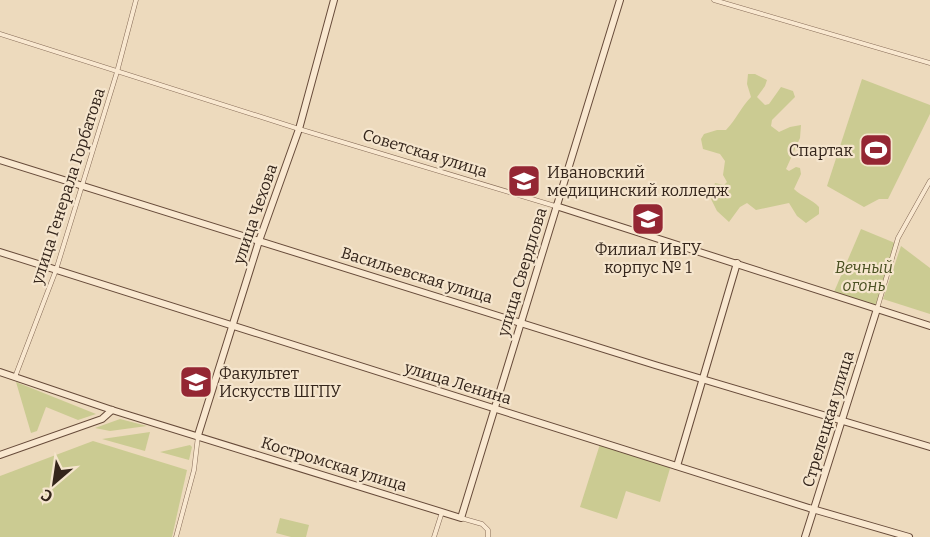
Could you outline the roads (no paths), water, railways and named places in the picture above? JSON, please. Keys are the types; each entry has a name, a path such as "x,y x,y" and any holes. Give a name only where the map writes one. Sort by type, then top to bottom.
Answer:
{"street":[{"name":"улица Генерала Горбатова","path":"15,377 56,270 117,72 136,0"},
{"name":"улица Чехова","path":"198,435 259,241 299,129 334,0"},
{"name":"улица Свердлова","path":"461,518 620,0"},
{"path":"714,0 930,63"},
{"name":"Советская улица","path":"0,34 299,129 556,206 930,326"},
{"name":"Васильевская улица","path":"0,160 703,379 930,447"},
{"path":"876,309 898,238 930,181"},
{"name":"улица Ленина","path":"0,252 814,510 909,537"},
{"path":"677,466 737,263"},
{"name":"Стрелецкая улица","path":"805,537 876,309"},
{"name":"Костромская улица","path":"0,372 112,410 461,518"},
{"path":"0,454 102,419 112,410"},
{"path":"176,537 194,470 198,435"},
{"path":"434,537 442,512"},
{"path":"461,518 482,524 488,530 488,537"}],"place":[{"name":"Спартак","path":"876,150"},
{"name":"Ивановский медицинский колледж","path":"524,181"},
{"name":"Филиал ИвГУ корпус № 1","path":"648,219"},
{"name":"Факультет Искусств ШГПУ","path":"196,382"}],"park label":[{"name":"Вечный огонь","path":"864,276"}]}
